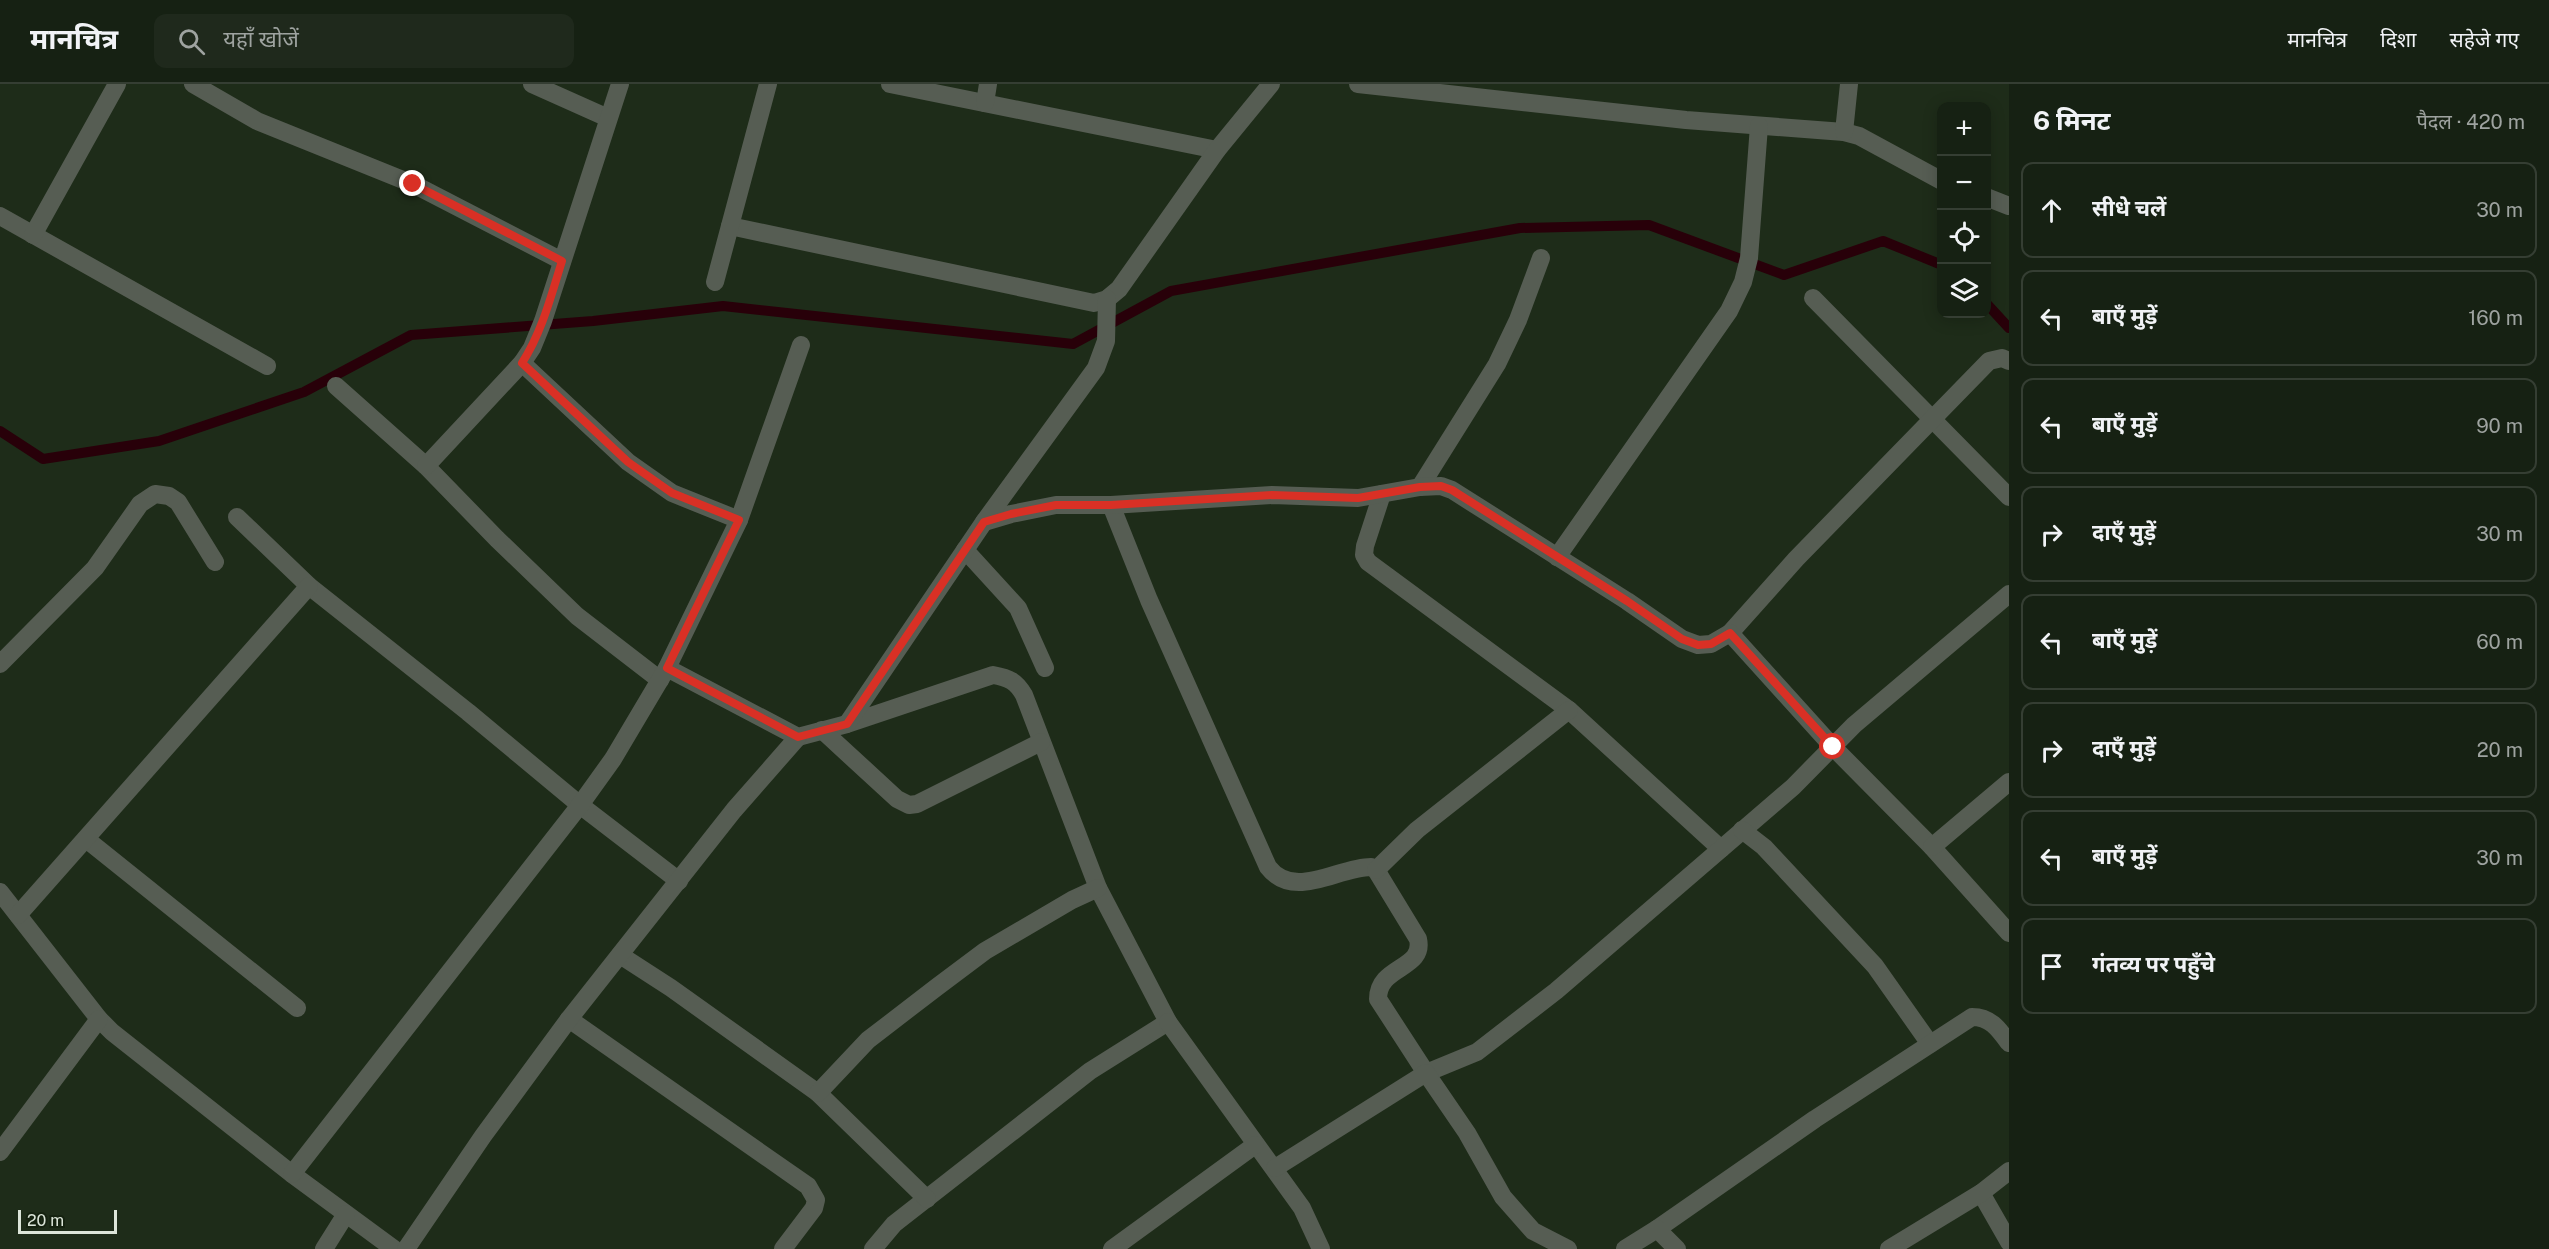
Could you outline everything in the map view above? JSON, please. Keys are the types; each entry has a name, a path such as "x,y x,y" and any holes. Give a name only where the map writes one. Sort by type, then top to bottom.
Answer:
{"street":[{"path":"33,235 117,84"},
{"path":"193,84 257,120 413,184 562,261"},
{"path":"532,84 608,118"},
{"path":"426,466 527,356 543,321 620,84"},
{"path":"716,282 768,84"},
{"path":"890,84 1217,150"},
{"path":"985,103 988,84"},
{"path":"730,226 1094,303 1107,299 1119,289 1217,150 1271,84"},
{"path":"1358,84 1759,126 1844,132 1859,136 1937,179"},
{"path":"1844,132 1849,84"},
{"path":"1557,557 1729,311 1743,282 1749,258 1759,126"},
{"path":"1991,199 2009,206"},
{"path":"0,216 267,366"},
{"path":"1420,487 1497,364 1518,320 1541,258"},
{"path":"1813,298 2009,497"},
{"path":"847,724 984,522 1096,368 1106,341 1107,299"},
{"path":"292,1174 580,805 613,759 663,674 739,520 801,345"},
{"path":"527,356 628,462 672,493 739,520"},
{"path":"984,522 1056,505 1111,505 1272,495 1358,498 1420,487 1441,486 1452,490 1682,639 1698,645 1711,644 1730,633 1796,559 1989,360 2002,357 2009,361"},
{"path":"336,386 426,466 496,539 577,616 663,674 798,737"},
{"path":"0,664 95,568 140,504 155,494 170,496 178,502 215,562"},
{"path":"1382,495 1365,546 1364,555 1368,562 1569,710 1721,849"},
{"path":"1111,505 1149,600 1268,867 1281,879 1293,882 1308,882 1365,867 1376,870 1420,946 1413,961 1388,975 1382,982 1378,999 1467,1133 1503,1197 1533,1231 1568,1249"},
{"path":"237,517 309,586 468,712 580,805 679,881"},
{"path":"965,550 1018,608 1045,668"},
{"path":"18,915 309,586"},
{"path":"1275,1168 1426,1073 1477,1052 1556,991 1793,787 1854,725 2009,594"},
{"path":"1730,633 1833,747 1932,847 2009,933"},
{"path":"406,1249 483,1137 569,1019 734,810 798,737 847,724 993,675 1007,677 1017,684 1024,695 1098,888 1168,1022 1302,1208 1321,1249"},
{"path":"1376,870 1417,830 1569,710"},
{"path":"822,730 897,799 909,805 917,804 1041,742"},
{"path":"1932,847 2009,783"},
{"path":"1742,830 1764,847 1875,966 1930,1044"},
{"path":"86,839 297,1008"},
{"path":"818,1093 868,1040 985,951 1072,900 1098,888"},
{"path":"0,892 99,1019 154,1068 394,1249"},
{"path":"620,955 671,988 818,1093 927,1199"},
{"path":"1625,1249 1815,1119 1972,1017 1985,1017 2009,1043"},
{"path":"0,1152 99,1019"},
{"path":"569,1019 808,1186 816,1200 814,1208 783,1249"},
{"path":"873,1249 894,1224 1090,1071 1168,1022"},
{"path":"1112,1249 1255,1145"},
{"path":"1888,1249 1981,1193 2009,1171"},
{"path":"1981,1193 2009,1242"},
{"path":"324,1249 346,1214"},
{"path":"1657,1229 1677,1249"}],"waterway":[{"path":"0,431 43,459 159,441 304,392 411,335 593,321 723,306 1073,344 1171,291 1520,228 1649,225 1784,275 1883,241 1940,264"},
{"path":"1991,308 2009,328"}],"route":[{"path":"413,184 562,261 543,321 532,348 522,363 628,462 672,493 739,520 667,668 798,737 847,724 984,522 1056,505 1111,505 1272,495 1358,498 1420,487 1441,486 1452,490 1627,601 1682,639 1698,645 1711,644 1730,633 1833,747"}]}
